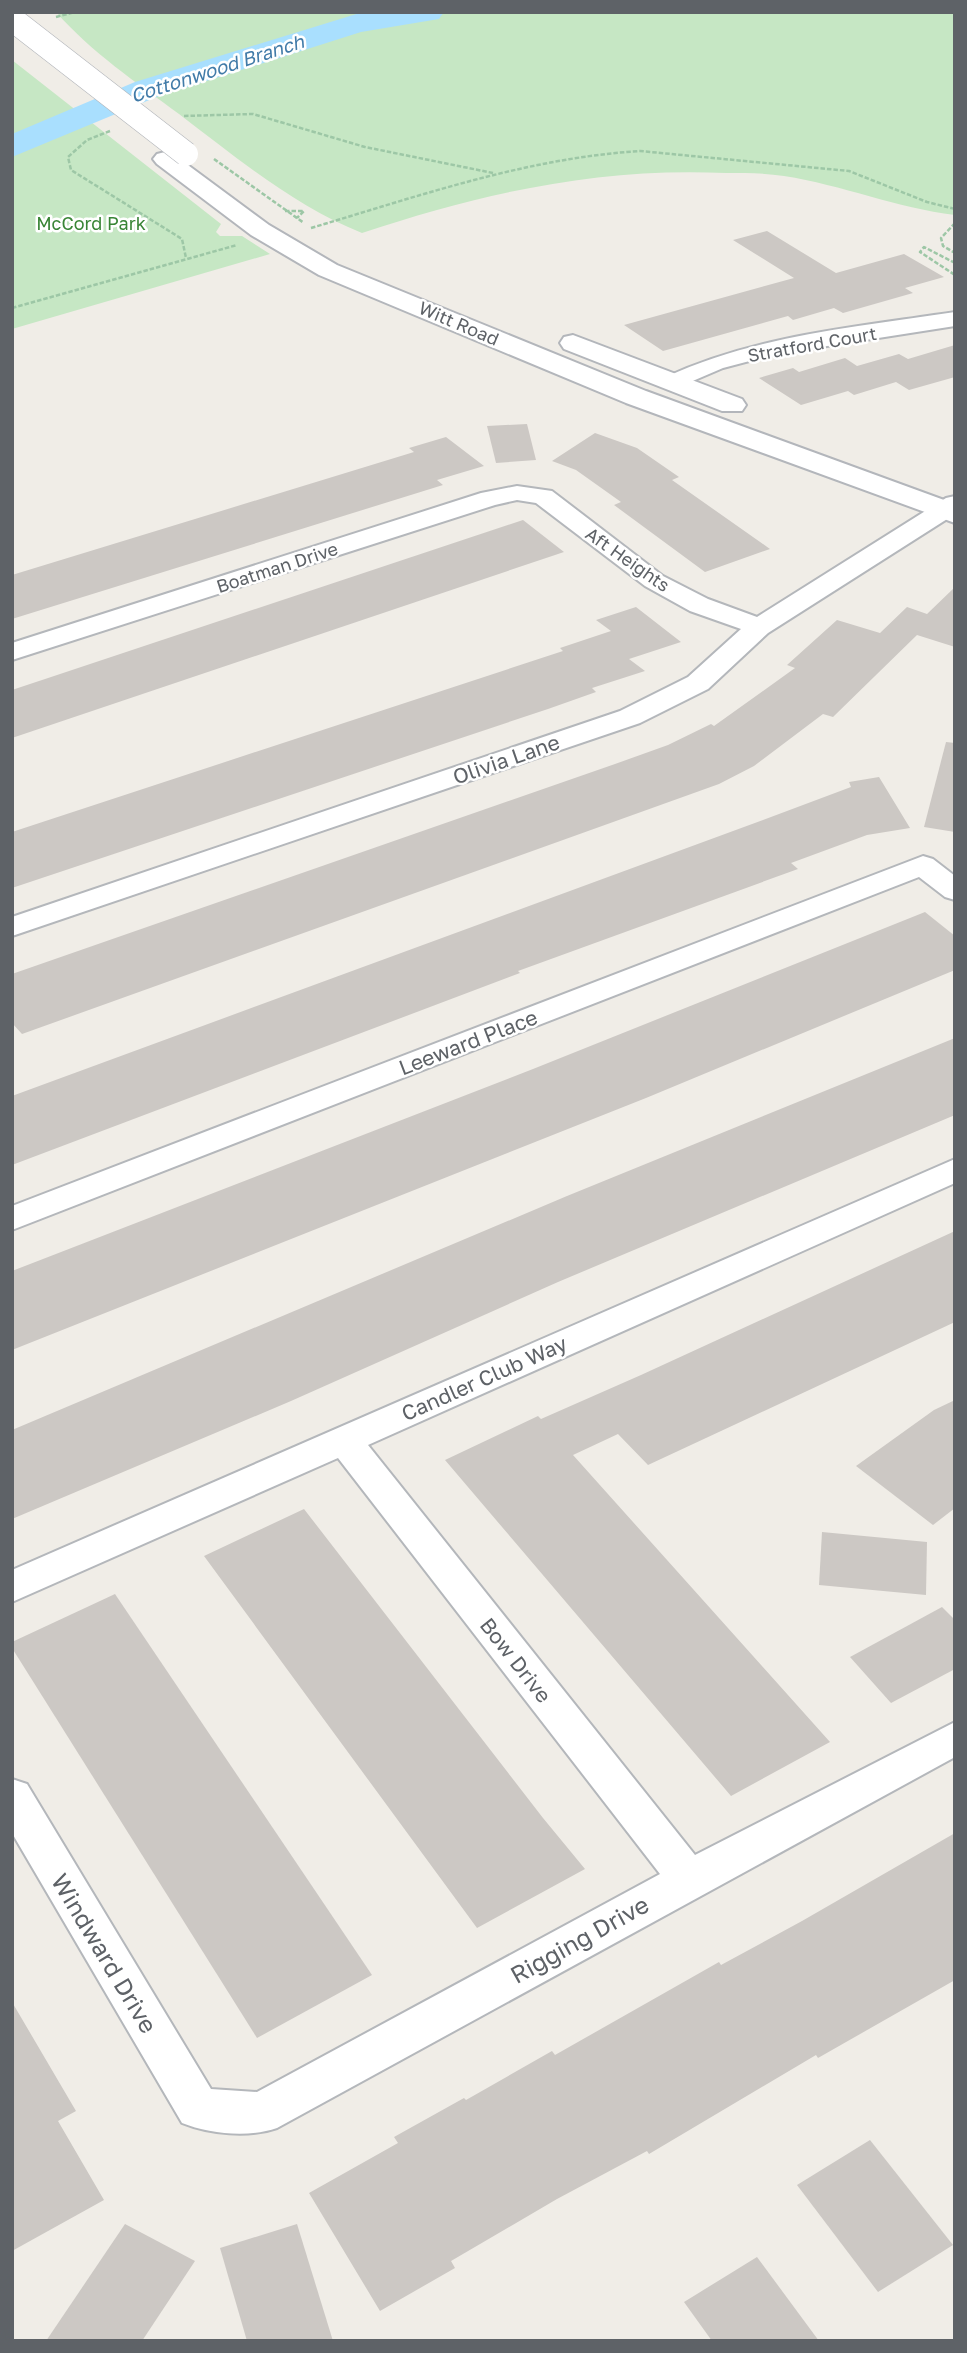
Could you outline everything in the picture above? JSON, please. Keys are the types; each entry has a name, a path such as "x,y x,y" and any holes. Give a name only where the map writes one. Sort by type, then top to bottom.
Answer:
{"street":[{"name":"Witt Road","path":"12,19 260,230 328,270 644,400 952,503"},
{"name":"Witt Road","path":"12,41 176,157 311,238 674,382 952,503"},
{"name":"Stratford Court","path":"674,382 715,363 774,347 955,318"},
{"path":"644,400 674,382"},
{"name":"Boatman Drive","path":"12,652 490,498 517,494 543,496"},
{"name":"Aft Heights","path":"543,496 654,581 699,605 759,627"},
{"name":"Olivia Lane","path":"12,927 630,717 698,683 759,627 952,503"},
{"name":"Leeward Place","path":"12,1219 923,865 955,891"},
{"name":"Candler Club Way","path":"12,1587 955,1170"},
{"name":"Bow Drive","path":"344,1440 688,1879"},
{"name":"Rigging Drive","path":"198,2109 261,2113 688,1879 955,1738"},
{"name":"Windward Drive","path":"12,1796 198,2109"}],"path":[{"path":"175,117 209,113 253,114 378,150 494,173"},
{"path":"117,129 79,146 68,157 71,170 182,239 186,258"},
{"path":"212,158 313,230 494,173 608,153 640,151 849,171 877,179 933,205 955,209"},
{"path":"284,211 304,211 297,218"},
{"path":"955,223 941,238 943,246 955,253"},
{"path":"12,308 245,243"},
{"path":"955,263 924,247 920,252 955,275"}],"green space":[{"path":"56,12 955,12 955,215 784,176 679,172 632,174 541,186 452,206 362,233 313,209 244,164 115,66"},
{"name":"McCord Park","path":"12,60 221,224 216,232 220,236 242,236 270,254 12,329"}],"building":[{"path":"767,231 836,273 904,254 944,277 905,288 913,293 843,313 834,308 793,320 788,316 663,351 624,325 794,278 733,240"},
{"path":"955,345 955,377 909,390 896,382 854,395 848,391 801,405 759,378 793,368 799,372 845,358 857,366 899,354 908,359"},
{"path":"527,424 536,460 496,463 487,426"},
{"path":"595,433 637,448 679,477 672,480 770,549 705,572 614,505 621,502 576,470 552,461"},
{"path":"446,437 484,466 437,480 443,485 12,619 12,575 414,452 409,448"},
{"path":"523,520 564,552 12,738 12,690"},
{"path":"955,587 955,647 917,635 833,717 823,714 754,766 719,784 22,1034 12,1023 12,974 668,745 711,724 714,726 795,668 787,665 837,620 880,633 907,607 927,614"},
{"path":"636,607 681,642 629,659 645,671 592,688 596,692 548,709 12,888 12,832 563,651 560,648 611,631 596,620"},
{"path":"946,742 955,743 955,832 924,827"},
{"path":"879,777 910,828 867,835 791,863 798,869 518,971 520,973 12,1165 12,1096 851,787 849,782"},
{"path":"925,912 955,936 955,970 646,1098 12,1350 12,1271 533,1069"},
{"path":"955,1038 955,1115 558,1282 291,1401 12,1519 12,1430 567,1196"},
{"path":"955,1231 955,1322 648,1465 618,1434 573,1455 830,1742 731,1796 445,1460 538,1416 541,1419 641,1375"},
{"path":"955,1400 955,1508 933,1525 856,1466 934,1410"},
{"path":"304,1509 585,1869 477,1928 204,1556"},
{"path":"822,1532 927,1542 926,1595 819,1585"},
{"path":"115,1594 372,1975 257,2038 12,1648 12,1642"},
{"path":"942,1607 955,1620 955,1669 891,1703 850,1657"},
{"path":"955,1833 955,1980 818,2058 816,2055 649,2154 647,2151 557,2199 451,2261 455,2268 380,2311 309,2193 398,2143 394,2137 552,2051 555,2055 719,1962 721,1965 802,1921"},
{"path":"12,2002 76,2111 58,2121 104,2200 12,2251"},
{"path":"870,2140 953,2245 878,2292 797,2185"},
{"path":"125,2224 195,2261 142,2341 46,2341"},
{"path":"297,2224 333,2341 247,2341 220,2248"},
{"path":"757,2257 819,2341 712,2341 684,2302"}],"waterway":[{"name":"Cottonwood Branch","path":"12,147 147,89 356,23 428,12"}]}
